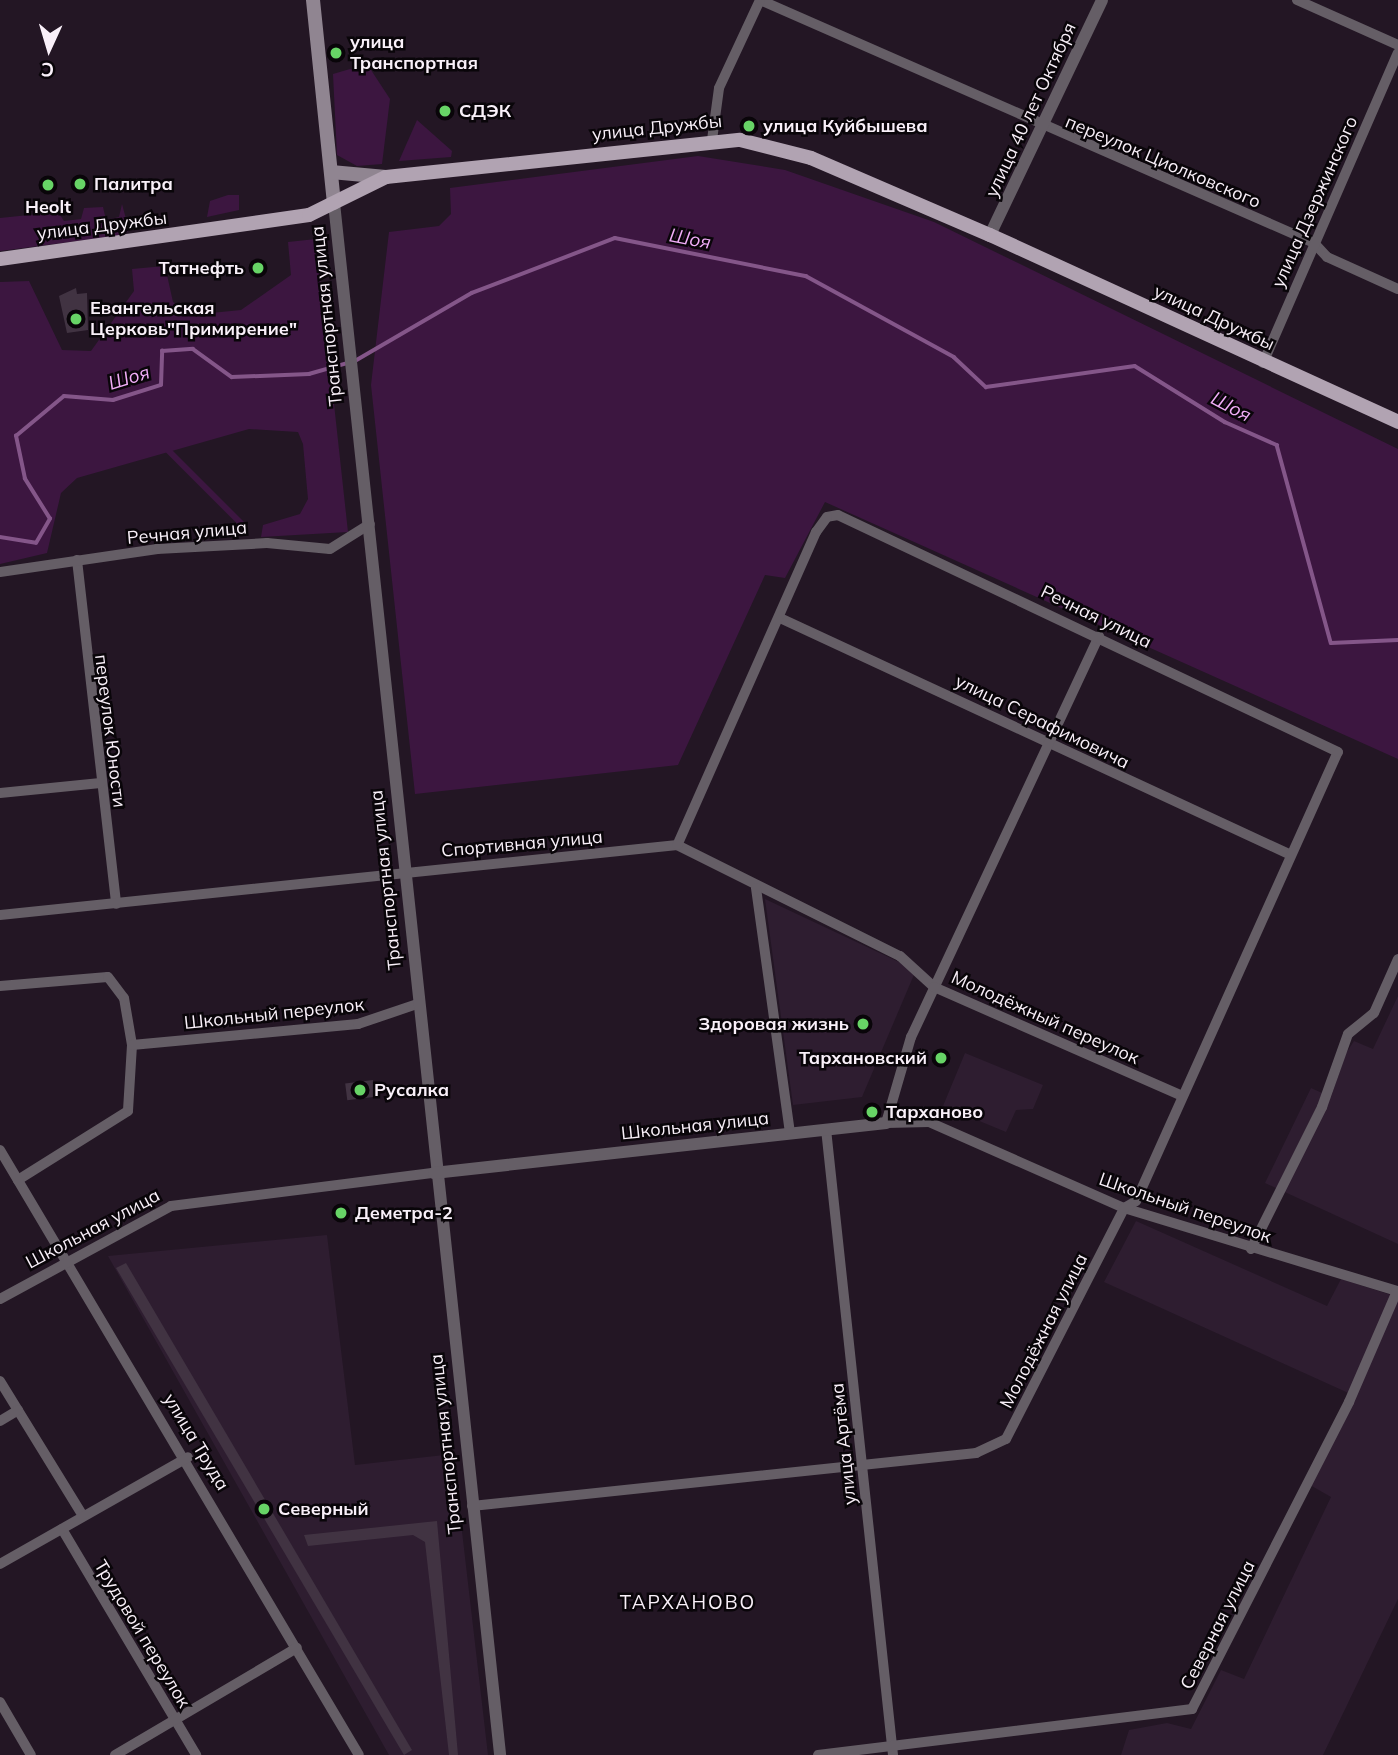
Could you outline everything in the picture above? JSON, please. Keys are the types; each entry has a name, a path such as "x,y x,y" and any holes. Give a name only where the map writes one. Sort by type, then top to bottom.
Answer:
{"main road":[{"name":"Транспортная улица","path":"313,0 334,203"},
{"name":"улица Дружбы","path":"0,259 285,220 334,203 386,177 712,139 757,142 811,158 990,234 1263,363 1398,422"},
{"path":"331,173 386,177"}],"street":[{"name":"переулок Циолковского","path":"760,0 1044,128 1314,243 1327,257 1398,289"},
{"path":"712,139 719,88 760,0"},
{"name":"улица 40 лет Октября","path":"990,234 1044,128 1102,0"},
{"path":"1297,0 1398,45"},
{"name":"улица Дзержинского","path":"1263,363 1398,53"},
{"name":"Транспортная улица","path":"334,203 370,524 417,1004 500,1755"},
{"name":"Речная улица","path":"780,618 816,532 827,517 838,515 1099,636 1338,752"},
{"name":"Речная улица","path":"0,572 76,560 267,543 330,549 370,524"},
{"name":"переулок Юности","path":"76,560 116,904"},
{"path":"677,845 780,618"},
{"name":"улица Серафимовича","path":"780,618 1290,855"},
{"path":"886,1123 900,1067 934,986 1099,636"},
{"name":"Молодёжная улица","path":"472,1506 976,1453 1006,1438 1124,1208 1136,1201 1338,752"},
{"path":"0,793 101,783"},
{"name":"Спортивная улица","path":"0,915 405,871 677,845"},
{"name":"Молодёжный переулок","path":"677,845 756,888 900,956 934,986 1182,1096"},
{"path":"756,888 790,1133"},
{"path":"1251,1249 1322,1107 1348,1034 1374,1013 1398,959"},
{"path":"0,986 108,977 124,998 132,1045 128,1111 18,1180"},
{"name":"Школьный переулок","path":"132,1045 358,1024 417,1004"},
{"name":"Школьный переулок","path":"886,1123 929,1122 1124,1208 1251,1249 1398,1291"},
{"name":"Школьная улица","path":"0,1299 172,1206 435,1172 886,1123"},
{"name":"улица Артёма","path":"826,1129 892,1751"},
{"name":"улица Труда","path":"0,1150 187,1457 359,1755"},
{"name":"Северная улица","path":"818,1755 892,1751 1192,1709 1349,1402 1398,1291"},
{"path":"0,1381 83,1516"},
{"path":"0,1421 18,1410"},
{"path":"0,1564 187,1457"},
{"name":"Трудовой переулок","path":"62,1529 196,1755"},
{"path":"115,1755 297,1648"},
{"path":"0,1702 30,1755"}],"shaded area":[{"path":"350,69 371,70 390,99 382,164 357,166 337,155 333,74"},
{"path":"417,120 452,151 451,157 399,161"},
{"path":"698,156 785,170 934,222 1398,449 1398,759 825,502 785,578 765,575 678,765 415,794 371,385 389,232 439,226 451,214 450,188"},
{"path":"228,195 239,195 239,210 207,217 210,201"},
{"path":"122,204 129,230 124,235 0,251 0,218 58,212 64,221 81,219 84,208 103,207 106,220 119,217"},
{"path":"316,239 348,532 261,537 263,525 300,514 308,499 303,444 298,432 249,429 77,478 61,493 47,553 0,564 0,282 29,281 62,350 91,351 134,291 132,269 165,266 173,302 191,315 241,310 291,275 288,242"},
{"path":"111,389 248,526 244,530 107,393"},
{"path":"765,899 916,970 862,1097 793,1105"},
{"path":"1398,996 1398,1244 1265,1183 1311,1088 1331,1097 1346,1053 1354,1041 1373,1049"},
{"path":"965,1053 1043,1085 1033,1109 1016,1110 1006,1132 943,1106"},
{"path":"1136,1221 1327,1306 1341,1279 1398,1297 1398,1599 1323,1755 1121,1755 1129,1730 1167,1723 1191,1729 1221,1670 1244,1679 1331,1497 1310,1485 1355,1396 1104,1282"},
{"name":"Северный","path":"327,1235 355,1465 453,1454 488,1755 389,1755 108,1256"}],"building":[{"name":"Евангельская Церковь\"Примирение\"","path":"76,288 77,294 87,293 88,330 67,333 59,296"},
{"name":"Русалка","path":"373,1080 375,1097 347,1100 345,1083"},
{"name":"Северный","path":"126,1263 412,1750 404,1755 116,1268"},
{"name":"Северный","path":"437,1521 458,1755 449,1755 425,1542 413,1535 308,1546 304,1535"}],"waterway":[{"name":"Шоя","path":"355,361 472,293 615,238 806,276 954,357 986,387 1135,366 1225,422 1277,445 1331,643 1398,640"},
{"name":"Шоя","path":"0,537 36,543 50,519 25,479 16,436 64,396 113,400 161,385 162,351 193,349 232,377 309,374 348,363"}],"place":[{"name":"улица Транспортная","path":"336,53"},
{"name":"СДЭК","path":"445,111"},
{"name":"улица Куйбышева","path":"749,126"},
{"name":"Палитра","path":"80,184"},
{"name":"Heolt","path":"48,185"},
{"name":"Татнефть","path":"258,268"},
{"name":"Евангельская Церковь\"Примирение\"","path":"76,319"},
{"name":"Здоровая жизнь","path":"863,1024"},
{"name":"Тархановский","path":"941,1058"},
{"name":"Русалка","path":"360,1090"},
{"name":"Тарханово","path":"872,1112"},
{"name":"Деметра-2","path":"341,1213"},
{"name":"Северный","path":"264,1509"}],"district":[{"name":"ТАРХАНОВО","path":"688,1603"}]}
